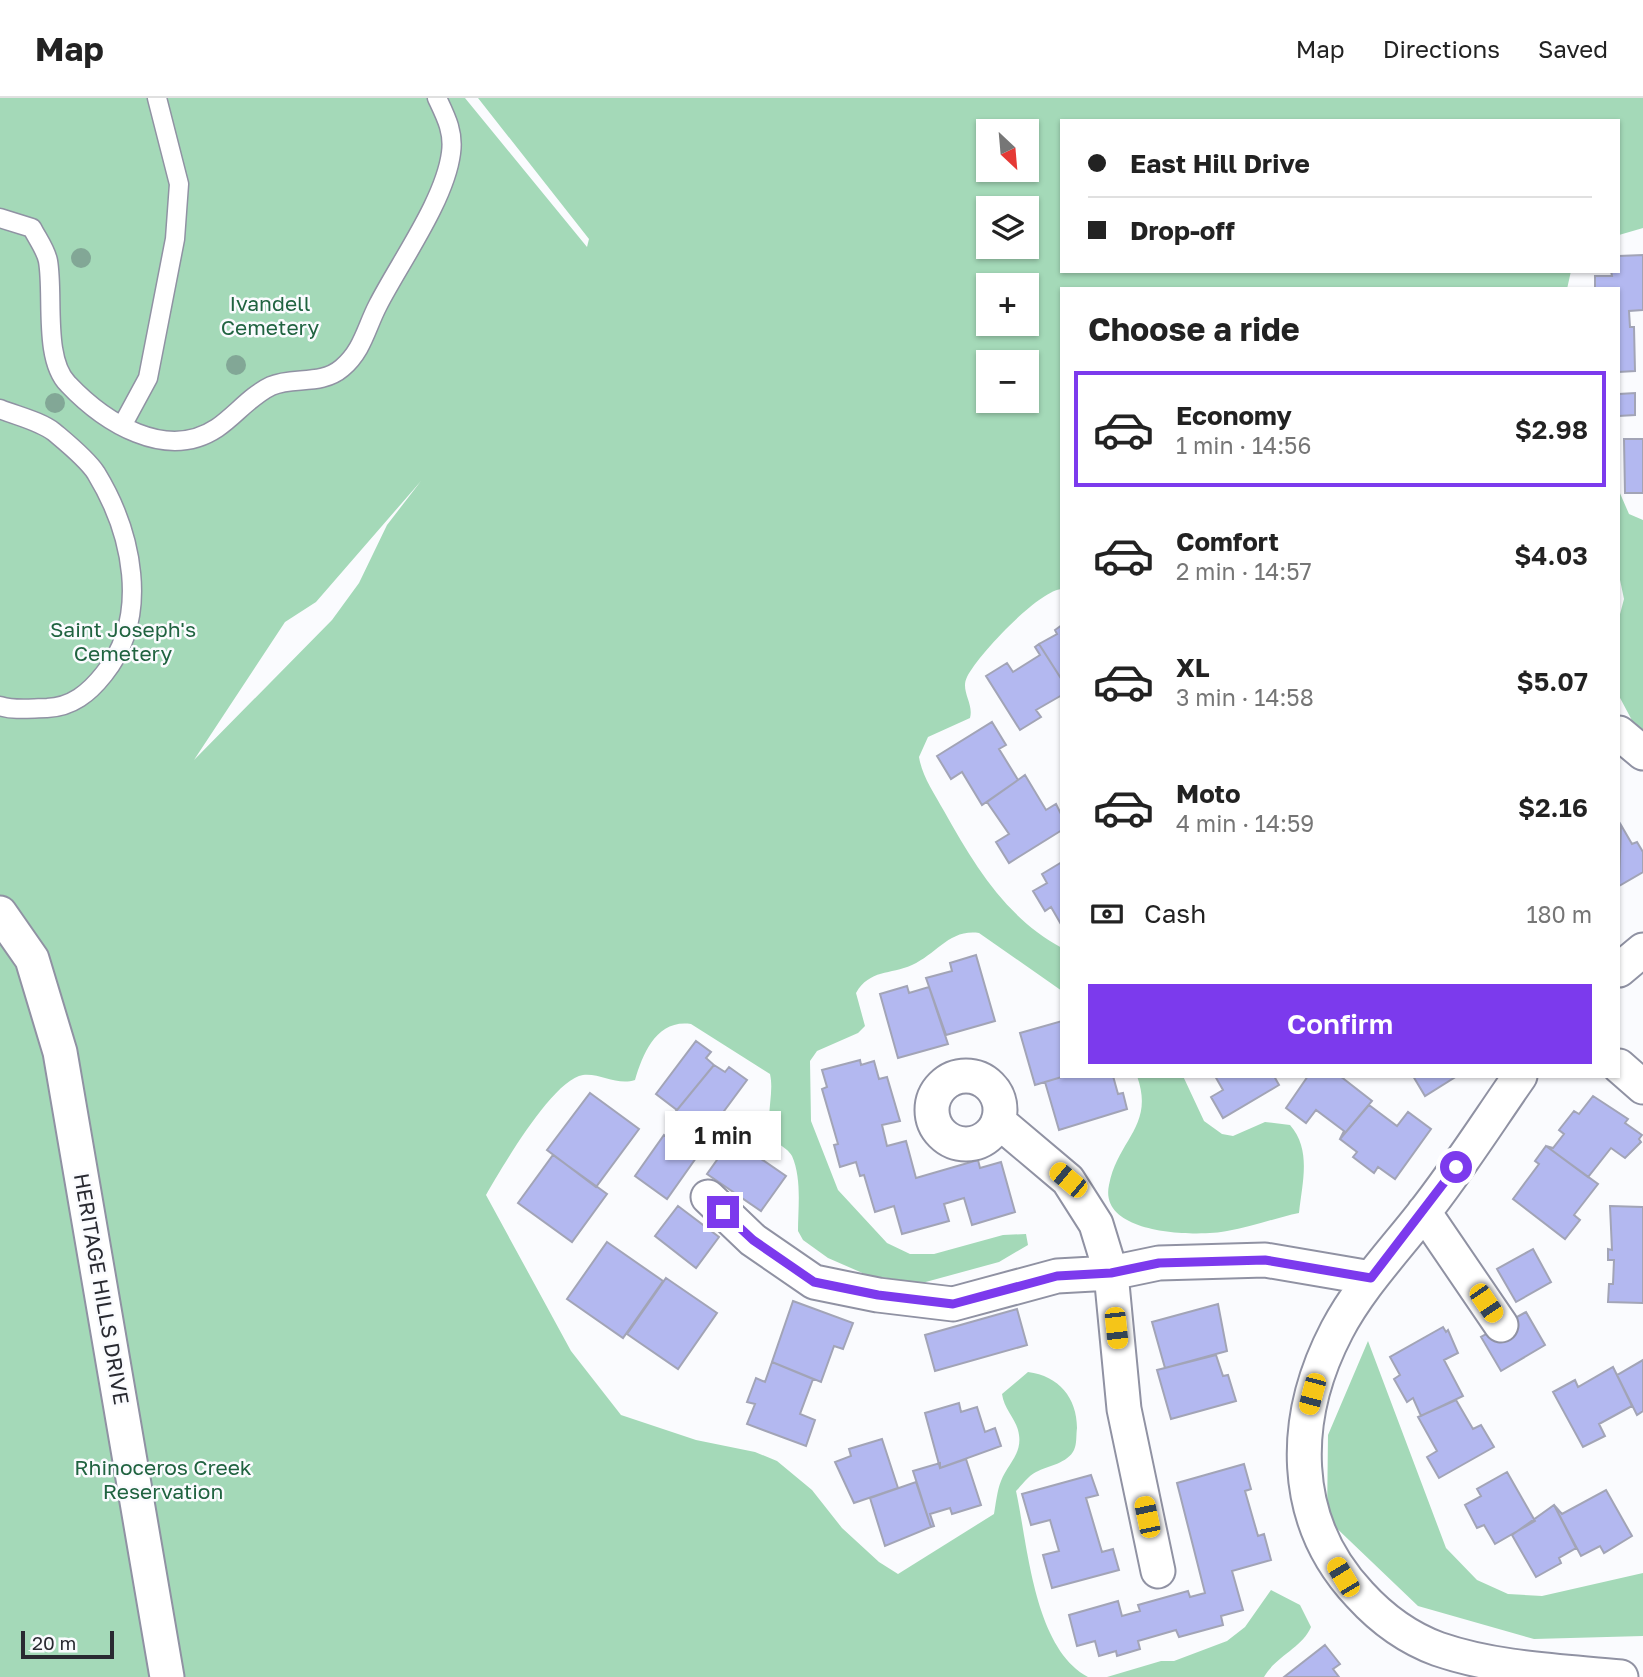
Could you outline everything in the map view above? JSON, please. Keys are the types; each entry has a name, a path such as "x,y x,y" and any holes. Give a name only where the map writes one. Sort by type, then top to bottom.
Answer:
{"street":[{"path":"1620,734 1643,753"},
{"name":"HERITAGE HILLS DRIVE","path":"0,913 32,960 60,1052 167,1677"},
{"path":"1620,969 1643,950"},
{"path":"1620,1067 1643,1087"},
{"path":"1519,1078 1424,1212 1371,1278 1333,1339 1318,1371 1306,1416 1303,1470 1307,1501 1321,1541 1343,1577 1370,1606 1403,1632 1436,1648 1506,1671 1621,1677"},
{"path":"998,1121 1068,1180 1096,1224 1111,1273 1124,1409 1158,1571"},
{"path":"708,1197 753,1240 814,1282 878,1295 953,1304 1057,1276 1111,1273 1159,1263 1265,1260 1371,1278"},
{"path":"1424,1212 1502,1325"}],"lane":[{"path":"122,426 148,377 176,239 179,184 157,98"},
{"path":"0,218 32,228 48,259 51,343 65,382 109,421 155,439 191,440 217,428 249,400 274,385 311,382 340,370 364,342 376,308 442,184 451,153 451,127 437,98"},
{"path":"0,409 52,430 95,471 120,523 132,570 131,621 114,662 94,687 65,707 9,709 0,706"}],"green space":[{"path":"0,98 465,98 587,247 589,239 478,98 1643,98 1643,228 1620,235 1620,119 1060,119 1060,273 1571,273 1567,287 1060,287 1060,590 1052,592 1025,611 983,654 965,682 970,718 928,737 919,757 932,791 993,888 1024,921 1060,947 1060,990 979,933 959,935 912,965 874,976 862,985 856,993 865,1026 858,1033 817,1051 810,1061 811,1121 838,1190 887,1243 910,1254 934,1254 1003,1235 1026,1234 1028,1245 999,1262 922,1283 867,1275 828,1258 803,1240 798,1231 799,1193 795,1165 792,1156 777,1142 770,1128 770,1074 691,1024 679,1024 660,1032 647,1049 635,1080 622,1081 583,1075 571,1080 543,1108 486,1195 571,1351 621,1415 696,1440 755,1452 777,1461 812,1490 842,1528 879,1562 898,1574 994,1514 1000,1485 1016,1454 1019,1442 1018,1429 1002,1394 1028,1372 1049,1378 1057,1384 1070,1398 1074,1407 1077,1428 1075,1448 1067,1458 1033,1474 1016,1491 1036,1594 1056,1643 1070,1663 1088,1677 0,1677","holes":["421,481 387,525 359,583 332,620 194,760 285,622 316,602"]},
{"path":"1620,493 1629,514 1643,520 1643,732 1635,726 1620,698 1620,614 1624,599 1620,580"},
{"path":"1137,1078 1184,1078 1204,1121 1222,1134 1233,1136 1265,1122 1290,1125 1297,1135 1303,1156 1299,1213 1213,1233 1153,1229 1134,1223 1119,1214 1110,1202 1109,1185 1138,1120 1141,1093"},
{"path":"1368,1341 1446,1548 1477,1580 1508,1594 1542,1596 1643,1573 1643,1636 1534,1639 1418,1606 1327,1519 1328,1435"},
{"path":"1271,1590 1300,1605 1311,1627 1302,1641 1275,1663 1264,1677 1107,1677 1161,1661 1174,1661 1227,1641 1245,1627"}],"building":[{"path":"1643,255 1643,310 1629,311 1630,327 1634,327 1635,371 1620,372 1620,287 1595,287 1595,276 1620,273 1620,256"},
{"path":"1635,393 1635,415 1620,416 1620,394"},
{"path":"1624,439 1643,439 1643,493 1625,493"},
{"path":"1060,626 1060,677 1039,644 1057,634 1055,630"},
{"path":"1039,644 1060,677 1060,696 1036,710 1041,717 1020,730 986,676 1007,663 1013,672 1040,655 1035,647"},
{"path":"992,722 1006,745 999,749 1018,780 982,805 962,772 951,779 937,756"},
{"path":"1025,775 1046,810 1056,804 1060,812 1060,831 1009,863 996,842 1009,834 987,802"},
{"path":"1621,825 1632,844 1637,842 1643,852 1643,872 1620,885"},
{"path":"1060,863 1060,923 1051,907 1045,911 1033,891 1047,883 1042,874"},
{"path":"976,955 995,1021 946,1035 926,978 952,971 950,963"},
{"path":"907,986 909,993 929,987 948,1044 898,1058 880,994"},
{"path":"1060,1022 1060,1078 1035,1085 1020,1033"},
{"path":"696,1041 711,1052 706,1058 714,1065 677,1110 656,1094"},
{"path":"860,1060 861,1065 874,1061 879,1079 887,1077 900,1121 882,1125 887,1146 906,1141 916,1178 978,1160 980,1168 1001,1162 1015,1212 972,1225 964,1198 944,1204 949,1221 902,1234 894,1206 875,1212 864,1175 860,1176 856,1162 840,1167 834,1145 838,1144 822,1089 827,1087 822,1070"},
{"path":"714,1065 725,1072 729,1067 747,1080 707,1134 676,1111"},
{"path":"1060,1078 1114,1078 1118,1094 1123,1093 1127,1109 1059,1130 1045,1082"},
{"path":"1216,1078 1275,1078 1279,1085 1223,1118 1211,1097 1223,1090"},
{"path":"1307,1078 1343,1078 1372,1101 1340,1139 1344,1131 1316,1110 1306,1123 1286,1108"},
{"path":"1414,1078 1454,1078 1425,1096"},
{"path":"590,1093 639,1129 596,1187 547,1150"},
{"path":"1593,1096 1628,1119 1625,1123 1642,1135 1639,1139 1641,1142 1625,1158 1611,1148 1588,1177 1546,1146 1553,1148 1564,1134 1559,1130 1574,1111 1579,1114"},
{"path":"1369,1105 1397,1126 1408,1112 1431,1129 1395,1179 1378,1167 1374,1173 1353,1157 1357,1152 1340,1139"},
{"path":"664,1135 696,1158 667,1199 635,1176"},
{"path":"732,1139 786,1176 761,1211 707,1174"},
{"path":"1546,1146 1598,1184 1574,1215 1580,1220 1565,1239 1513,1199 1539,1164 1535,1161"},
{"path":"553,1155 607,1194 572,1242 518,1203"},
{"path":"678,1206 719,1237 696,1268 655,1236"},
{"path":"1610,1206 1643,1207 1643,1303 1608,1302 1609,1284 1613,1284 1614,1260 1608,1260 1608,1249 1612,1250"},
{"path":"607,1242 663,1281 623,1338 567,1299"},
{"path":"1533,1249 1551,1282 1516,1302 1497,1269"},
{"path":"666,1278 717,1313 678,1369 627,1334"},
{"path":"793,1301 853,1323 843,1349 834,1346 821,1382 772,1362"},
{"path":"1218,1304 1227,1351 1165,1368 1152,1322"},
{"path":"1017,1309 1027,1345 935,1371 925,1335"},
{"path":"1526,1312 1545,1345 1501,1371 1481,1337"},
{"path":"1443,1327 1446,1332 1448,1330 1458,1353 1444,1360 1463,1396 1421,1416 1413,1398 1407,1402 1394,1379 1400,1375 1390,1357"},
{"path":"1216,1355 1223,1376 1228,1375 1236,1401 1171,1419 1157,1370"},
{"path":"1643,1360 1643,1411 1637,1415 1617,1375"},
{"path":"772,1362 813,1379 800,1414 815,1420 806,1446 747,1424 755,1404 747,1402 756,1378 765,1382"},
{"path":"1613,1367 1632,1406 1599,1424 1605,1436 1583,1447 1553,1392 1575,1380 1578,1387"},
{"path":"1456,1400 1473,1429 1481,1425 1494,1447 1439,1478 1427,1457 1437,1451 1418,1417"},
{"path":"959,1403 961,1412 977,1407 985,1432 995,1428 1001,1446 940,1468 925,1413"},
{"path":"882,1439 898,1488 854,1503 835,1462 851,1456 849,1449"},
{"path":"966,1459 981,1505 952,1514 950,1508 930,1514 934,1526 931,1527 913,1471 940,1463 940,1468"},
{"path":"1244,1464 1251,1489 1245,1491 1258,1536 1264,1534 1271,1560 1232,1571 1243,1610 1221,1616 1223,1625 1179,1637 1176,1630 1138,1641 1140,1649 1117,1656 1116,1651 1099,1656 1095,1641 1077,1646 1069,1615 1118,1601 1122,1616 1140,1611 1138,1605 1188,1591 1190,1597 1205,1593 1177,1483"},
{"path":"1507,1472 1535,1521 1495,1544 1484,1525 1477,1528 1465,1505 1481,1496 1477,1489"},
{"path":"1091,1475 1098,1495 1086,1498 1102,1552 1113,1549 1119,1570 1052,1588 1043,1555 1059,1551 1050,1520 1031,1525 1022,1494"},
{"path":"916,1482 931,1527 885,1546 870,1498"},
{"path":"1606,1490 1632,1536 1604,1553 1600,1546 1581,1556 1554,1505 1562,1514"},
{"path":"1554,1505 1576,1548 1559,1558 1561,1563 1536,1577 1512,1535"},
{"path":"1325,1645 1340,1664 1333,1669 1339,1677 1284,1677"}],"route":[{"path":"723,1212 753,1240 814,1282 878,1295 953,1304 1057,1276 1111,1273 1159,1263 1265,1260 1371,1278 1456,1167"}],"park label":[{"name":"Ivandell Cemetery","path":"270,316"},
{"name":"Saint Joseph's Cemetery","path":"123,642"},
{"name":"Rhinoceros Creek Reservation","path":"163,1480"}]}
